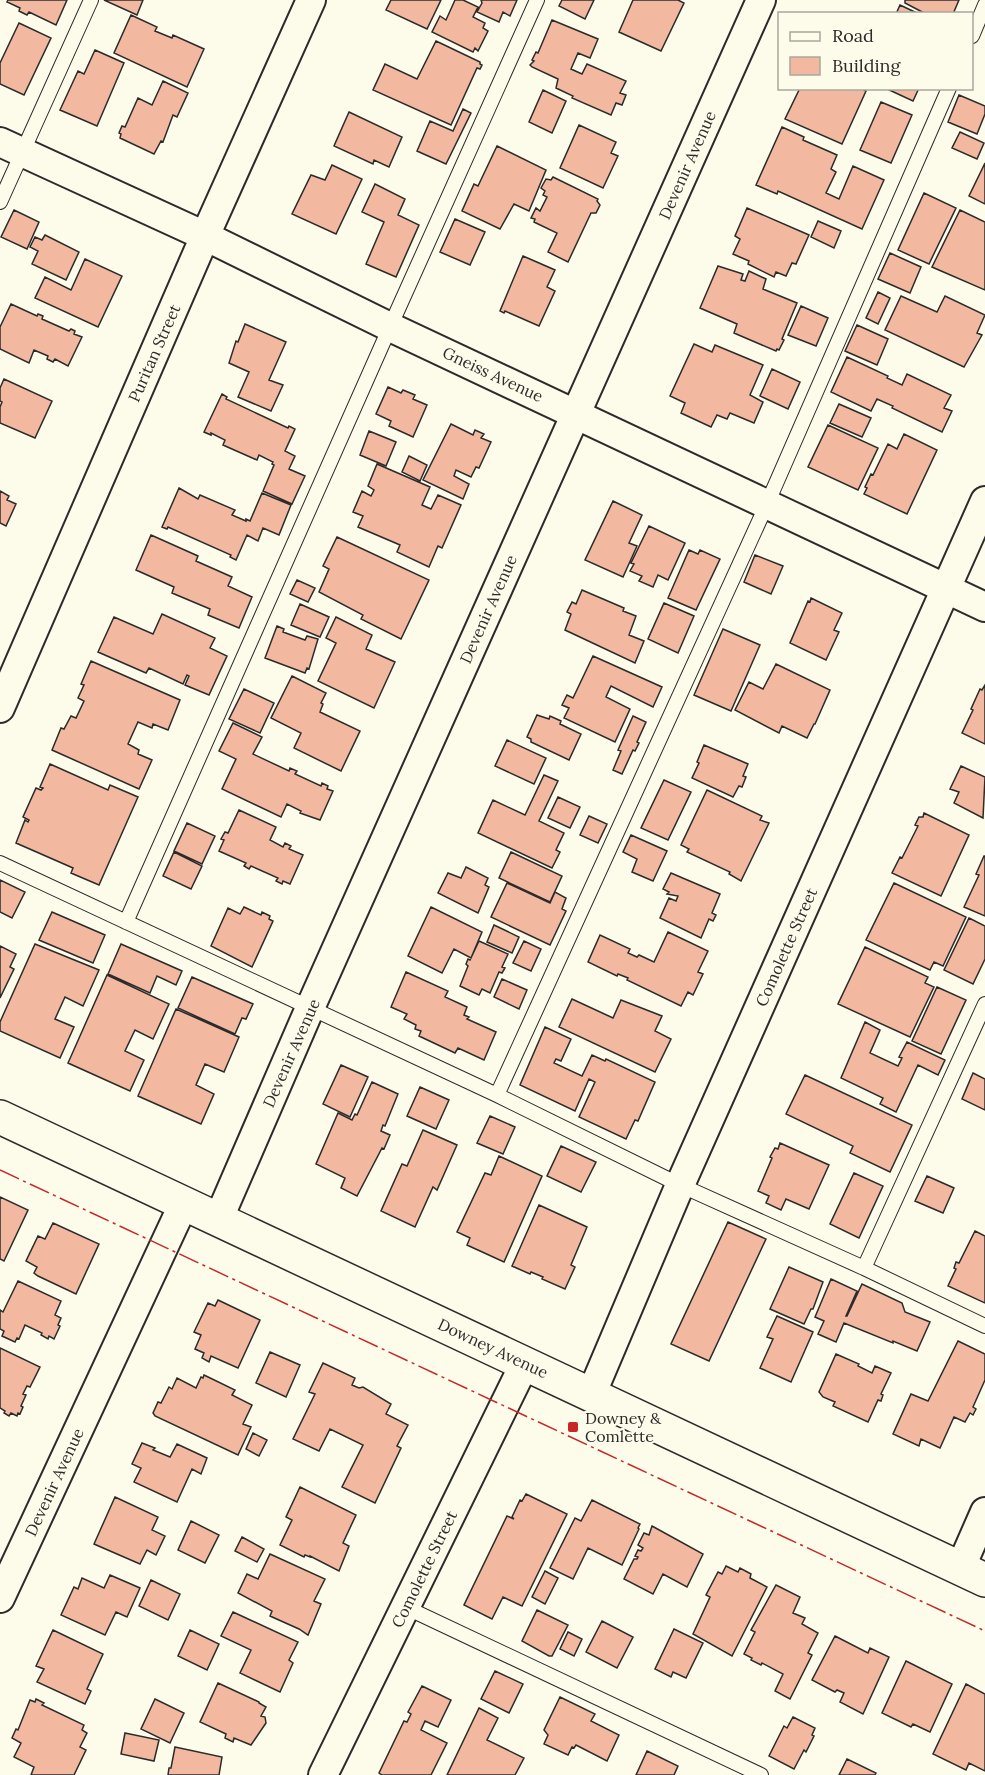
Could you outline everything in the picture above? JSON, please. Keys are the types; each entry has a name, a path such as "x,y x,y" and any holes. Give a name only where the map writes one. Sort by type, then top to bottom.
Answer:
{"main road":[{"name":"Downey Avenue","path":"0,1117 973,1574"}],"street":[{"name":"Puritan Street","path":"0,708 311,0"},
{"name":"Devenir Avenue","path":"219,1218 310,1008 761,0"},
{"name":"Gneiss Avenue","path":"11,147 206,236 390,327 985,607"},
{"name":"Comolette Street","path":"591,1395 680,1185 985,501"},
{"name":"Devenir Avenue","path":"0,1598 184,1203"},
{"name":"Comolette Street","path":"323,1775 525,1363"},
{"path":"973,1574 985,1512"}],"lane":[{"path":"0,202 11,147 91,0"},
{"path":"126,922 537,0"},
{"path":"973,34 985,5"},
{"path":"497,1095 767,504 948,90"},
{"path":"0,863 497,1095 680,1185 864,1268 985,1326"},
{"path":"864,1268 985,1004"},
{"path":"405,1607 761,1775"}],"building":[{"path":"8,0 67,0 56,25 29,12 27,15 19,11 20,8 7,2"},
{"path":"104,0 143,0 137,15"},
{"path":"391,0 441,0 427,29 386,10"},
{"path":"455,0 463,0 478,7 473,17 485,23 483,28 488,31 478,51 475,48 473,52 432,32 440,16 446,20"},
{"path":"481,0 517,0 510,16 503,12 499,22 477,12 482,3"},
{"path":"562,0 594,0 585,19 559,6"},
{"path":"633,0 678,0 684,3 661,51 619,32"},
{"path":"905,0 959,0 954,12 922,12 905,3"},
{"path":"900,5 915,12 897,12"},
{"path":"131,15 157,27 155,31 172,38 173,35 204,49 187,87 114,53"},
{"path":"552,20 598,39 590,58 578,53 571,69 582,74 587,64 626,81 620,93 626,95 622,105 616,103 611,115 572,98 573,96 556,88 558,79 530,65 534,61 532,60 536,52 538,53"},
{"path":"19,23 51,38 24,95 0,84 0,63"},
{"path":"436,41 482,65 480,69 477,68 451,125 373,90 385,64 417,79"},
{"path":"95,50 124,63 97,126 60,110 78,71 84,74"},
{"path":"163,81 188,93 177,117 173,115 163,142 161,141 154,154 120,138 119,133 122,126 125,127 138,98 152,105"},
{"path":"543,90 566,101 552,133 529,122"},
{"path":"799,90 866,91 842,144 785,119"},
{"path":"889,90 918,90 913,101"},
{"path":"959,95 985,106 985,114 977,134 948,122"},
{"path":"881,102 912,115 891,163 860,150"},
{"path":"463,109 471,113 446,164 417,151 430,121 453,131"},
{"path":"349,112 402,137 389,167 374,160 373,164 334,146"},
{"path":"579,125 616,142 611,153 618,156 603,188 560,168"},
{"path":"782,127 804,137 803,140 837,155 831,169 836,172 826,193 839,199 853,166 884,180 862,229 778,191 777,194 756,185"},
{"path":"960,132 984,143 977,159 952,148"},
{"path":"497,146 546,170 529,211 514,204 500,229 462,211 474,184 478,186"},
{"path":"985,163 985,204 969,196"},
{"path":"332,165 362,179 336,234 292,214 311,175 325,180"},
{"path":"553,177 598,199 600,205 596,213 591,213 568,262 548,252 557,233 534,222 535,219 531,218 536,208 540,211 547,197 543,195 545,191 541,188 546,179 551,180"},
{"path":"375,184 405,199 398,215 419,225 396,277 366,264 384,222 362,212"},
{"path":"924,193 956,208 929,264 898,250"},
{"path":"747,208 809,235 796,264 792,263 786,276 776,272 774,277 733,254 740,239 735,236"},
{"path":"14,210 39,222 27,249 1,237"},
{"path":"960,210 985,222 985,290 932,267"},
{"path":"455,219 485,232 470,265 440,252"},
{"path":"818,221 841,231 834,248 811,237"},
{"path":"45,235 79,252 66,280 32,264 38,251 30,247 35,237 42,240"},
{"path":"890,253 921,267 910,293 878,279"},
{"path":"523,256 555,270 547,287 555,291 539,326 500,311"},
{"path":"85,259 122,276 98,327 35,298 45,277 71,290"},
{"path":"718,266 743,274 741,280 745,281 749,271 766,279 763,289 797,303 779,350 776,351 734,333 737,324 700,308"},
{"path":"878,292 890,298 878,324 866,318"},
{"path":"901,296 937,312 945,296 985,315 977,333 982,335 964,367 885,330"},
{"path":"11,304 37,316 38,314 43,316 42,319 69,331 71,329 75,331 74,334 82,337 68,366 55,359 53,362 47,359 48,356 34,350 29,363 0,349 0,327"},
{"path":"801,306 828,318 816,346 788,335"},
{"path":"245,324 286,342 269,380 283,385 271,411 238,397 249,372 229,363 236,341 238,342"},
{"path":"857,325 888,339 877,365 845,351"},
{"path":"694,344 712,352 715,345 763,365 750,395 763,402 754,423 730,413 727,419 717,415 711,427 681,413 685,403 670,396"},
{"path":"847,357 902,385 907,374 951,395 944,408 952,411 942,432 877,399 871,411 831,392"},
{"path":"772,369 800,382 788,409 760,396"},
{"path":"4,379 52,401 35,438 0,423 2,402 0,401 0,388"},
{"path":"388,387 401,393 403,390 415,395 413,399 427,405 413,437 389,426 391,421 376,414"},
{"path":"222,394 227,397 226,399 288,428 289,426 295,429 285,451 295,456 289,469 305,476 292,504 263,491 274,465 273,462 259,455 257,460 223,445 225,440 204,432"},
{"path":"839,404 871,418 862,437 830,423"},
{"path":"451,424 473,435 475,430 484,434 481,438 491,442 479,468 476,467 471,477 456,470 454,476 469,484 463,499 423,480"},
{"path":"828,425 878,448 858,490 808,467"},
{"path":"369,431 396,442 386,466 360,455"},
{"path":"904,434 937,450 907,514 864,494 871,474 873,475 888,444 897,449"},
{"path":"409,456 427,465 420,481 402,472"},
{"path":"377,464 430,487 422,505 431,509 438,495 461,505 442,548 438,546 429,567 397,552 400,545 358,527 363,516 353,512 362,491 371,496 374,490 368,486"},
{"path":"179,488 198,499 200,495 235,510 232,515 246,521 246,519 250,521 262,493 291,505 279,535 263,528 258,541 247,535 236,560 230,557 231,555 168,527 167,529 162,527"},
{"path":"0,491 9,496 7,500 16,504 6,526 0,523"},
{"path":"613,501 642,515 629,543 637,546 623,577 585,560"},
{"path":"649,526 685,543 668,580 658,575 653,587 639,581 642,576 630,571 634,564 631,563"},
{"path":"151,535 198,556 196,561 232,577 228,586 252,597 239,628 208,615 210,609 172,593 174,587 136,570"},
{"path":"337,537 429,580 401,639 361,619 363,615 319,592 329,569 323,566"},
{"path":"689,550 698,554 700,550 720,559 696,610 668,598"},
{"path":"755,555 783,566 771,594 744,582"},
{"path":"297,580 315,588 308,602 290,594"},
{"path":"582,590 624,608 623,611 636,616 629,635 644,641 635,663 565,630 571,614 567,612 572,602 576,604"},
{"path":"811,598 842,613 834,630 839,632 826,660 790,643"},
{"path":"664,603 694,616 678,653 648,639"},
{"path":"300,604 329,617 320,637 291,625"},
{"path":"162,614 215,638 210,648 227,656 209,695 185,685 189,676 187,675 183,684 149,668 146,673 98,652 114,617 153,634"},
{"path":"336,617 372,635 366,649 395,662 374,708 318,681 336,643 326,638"},
{"path":"277,626 284,629 283,632 305,640 307,636 318,639 309,669 307,668 305,673 265,658"},
{"path":"723,629 760,645 731,711 694,695"},
{"path":"593,656 662,687 653,707 611,686 606,697 630,709 615,742 564,718 569,708 562,705 567,695 573,698"},
{"path":"91,661 180,700 168,730 153,724 152,728 138,722 128,744 139,750 138,754 152,760 139,789 52,750 61,728 64,729 71,716 76,718 84,701 78,698 84,685 81,684"},
{"path":"776,664 830,690 807,738 782,726 779,733 735,710 749,682 763,689"},
{"path":"292,676 326,693 320,712 360,731 341,771 294,748 301,733 271,718"},
{"path":"985,685 985,744 962,733 980,689 982,690"},
{"path":"244,689 274,703 260,733 229,719"},
{"path":"537,715 549,719 550,716 561,721 560,724 581,734 569,760 531,742 531,739 527,737"},
{"path":"633,716 646,722 637,742 639,743 635,751 633,750 622,774 613,770 621,751 618,750"},
{"path":"233,723 262,737 253,754 289,771 290,768 297,771 295,774 321,786 322,783 328,786 327,789 333,791 320,820 300,813 301,811 287,804 281,817 222,789 236,759 219,751"},
{"path":"507,740 546,758 534,784 495,766"},
{"path":"704,745 748,764 743,776 746,777 742,787 739,786 733,797 692,778"},
{"path":"50,764 108,790 110,785 138,797 99,885 71,873 73,868 16,843 25,820 28,822 29,820 23,817 36,788 41,790 43,788 40,787"},
{"path":"961,766 985,777 983,818 954,803 959,792 950,789"},
{"path":"544,775 558,781 539,821 564,833 556,850 560,852 552,868 478,833 493,800 525,815"},
{"path":"664,780 691,792 668,840 641,828"},
{"path":"707,790 762,816 760,820 769,823 741,881 729,874 730,872 687,852 689,849 681,845"},
{"path":"558,797 580,807 570,828 548,818"},
{"path":"239,810 276,827 270,840 283,847 285,843 291,846 289,849 303,855 290,884 283,881 282,884 276,881 278,878 251,866 249,869 244,866 246,863 219,851 224,840 221,839 225,832 228,833"},
{"path":"924,813 969,835 941,896 892,873 918,826 915,825 919,817 923,817"},
{"path":"589,816 607,824 598,843 580,835"},
{"path":"187,823 215,836 202,864 174,851"},
{"path":"631,835 667,851 653,881 632,872 637,859 623,852"},
{"path":"174,852 202,866 191,889 163,876"},
{"path":"511,852 562,876 550,902 499,878"},
{"path":"984,856 985,916 964,907 979,875 976,874"},
{"path":"466,867 488,878 485,885 489,887 478,913 438,893 448,873 461,878"},
{"path":"671,873 720,894 712,913 716,915 713,921 709,919 701,938 660,918 669,898 676,901 678,896 667,894 669,892 663,889"},
{"path":"0,880 25,892 12,918 0,912"},
{"path":"507,883 550,903 555,892 566,898 562,909 566,911 550,945 491,917"},
{"path":"894,883 966,917 943,966 934,962 930,970 866,940"},
{"path":"244,907 261,915 262,912 270,916 269,919 273,921 252,967 211,946 228,908 240,914"},
{"path":"431,907 482,932 471,958 454,949 442,973 408,956"},
{"path":"52,912 105,935 93,963 39,940"},
{"path":"969,918 985,926 985,959 973,984 944,970"},
{"path":"494,925 519,937 512,953 487,942"},
{"path":"668,932 708,951 698,972 703,974 693,995 688,992 681,1006 627,980 628,978 618,974 617,976 588,962 600,935 630,949 628,953 654,962"},
{"path":"479,941 508,954 502,967 505,968 502,973 499,972 490,993 482,989 479,995 460,986 468,966 466,964 468,959 470,960"},
{"path":"524,941 541,949 531,971 513,963"},
{"path":"35,944 99,970 83,1006 65,997 55,1019 74,1027 60,1058 0,1031 0,1022"},
{"path":"121,944 182,971 176,985 157,976 150,993 108,974"},
{"path":"0,946 16,954 10,967 14,969 0,998"},
{"path":"865,947 928,977 925,983 934,987 910,1037 838,1004"},
{"path":"406,972 448,991 445,997 467,1007 464,1015 469,1017 467,1019 496,1032 484,1060 458,1048 455,1053 419,1036 421,1031 415,1029 416,1025 404,1019 407,1014 391,1007"},
{"path":"107,975 169,1004 153,1039 135,1030 125,1051 144,1060 130,1091 68,1063"},
{"path":"192,977 253,1004 246,1019 242,1018 235,1034 178,1008"},
{"path":"502,979 527,990 519,1009 494,997"},
{"path":"937,987 966,1000 941,1054 912,1041"},
{"path":"572,999 613,1018 621,1000 662,1016 655,1031 671,1039 655,1072 559,1027"},
{"path":"176,1009 239,1037 224,1072 205,1064 196,1085 214,1094 201,1124 138,1096"},
{"path":"865,1022 880,1030 870,1053 898,1066 902,1058 899,1057 907,1042 945,1060 938,1075 918,1065 896,1112 880,1104 883,1098 841,1078"},
{"path":"545,1027 571,1039 561,1061 556,1059 554,1063 582,1076 592,1055 605,1061 606,1059 655,1082 638,1121 635,1120 626,1139 579,1117 595,1082 589,1079 575,1111 520,1085"},
{"path":"341,1065 368,1077 350,1117 323,1104"},
{"path":"973,1073 985,1079 985,1110 962,1099"},
{"path":"805,1075 912,1125 890,1172 850,1153 853,1146 786,1114"},
{"path":"372,1082 398,1094 381,1131 390,1135 357,1196 341,1188 345,1178 316,1164 338,1113 352,1120 355,1114 357,1115"},
{"path":"420,1087 449,1100 436,1129 407,1116"},
{"path":"490,1116 515,1127 503,1154 477,1143"},
{"path":"423,1130 457,1145 437,1190 433,1187 415,1227 381,1211 402,1164 407,1166"},
{"path":"780,1143 829,1165 809,1209 786,1199 781,1210 766,1203 769,1196 758,1191 772,1158 770,1157 775,1148 778,1149"},
{"path":"561,1146 596,1162 581,1192 547,1176"},
{"path":"499,1156 542,1176 504,1262 467,1245 470,1238 457,1232 485,1173 491,1175"},
{"path":"854,1173 883,1186 859,1238 830,1224"},
{"path":"927,1176 954,1188 943,1213 915,1201"},
{"path":"0,1197 28,1210 4,1261 0,1259"},
{"path":"539,1205 587,1227 571,1265 575,1267 565,1289 542,1279 543,1277 512,1266"},
{"path":"728,1222 766,1239 709,1361 671,1344"},
{"path":"53,1223 99,1244 76,1294 38,1276 34,1273 37,1267 26,1261 38,1236 45,1239"},
{"path":"975,1231 985,1236 985,1303 948,1286 956,1269 954,1268 956,1262 959,1263"},
{"path":"789,1267 823,1282 813,1309 804,1324 770,1309"},
{"path":"831,1279 857,1291 846,1316 862,1284 902,1303 905,1312 930,1322 917,1351 844,1323 836,1342 818,1334 824,1321 815,1317"},
{"path":"18,1281 61,1301 55,1315 61,1318 58,1325 60,1326 54,1339 49,1336 48,1339 41,1335 42,1333 25,1325 19,1339 17,1338 15,1342 2,1336 4,1331 0,1329 0,1310 3,1312"},
{"path":"218,1300 260,1320 238,1368 211,1356 209,1362 202,1358 204,1353 195,1349 201,1335 194,1332 208,1303 215,1306"},
{"path":"777,1316 813,1332 791,1382 760,1368 773,1339 767,1337"},
{"path":"958,1341 985,1354 985,1380 973,1407 976,1409 973,1415 970,1413 965,1422 954,1417 940,1448 921,1439 919,1446 893,1434 911,1394 928,1401"},
{"path":"0,1348 40,1367 30,1387 27,1386 23,1394 26,1395 21,1406 23,1407 17,1416 11,1413 9,1416 0,1408"},
{"path":"270,1352 300,1365 286,1397 256,1383"},
{"path":"836,1354 859,1364 858,1366 872,1373 875,1366 891,1373 881,1394 883,1395 881,1401 878,1400 868,1422 833,1406 835,1402 823,1397 819,1392"},
{"path":"323,1363 355,1378 352,1385 363,1387 391,1404 386,1414 408,1425 397,1446 401,1448 375,1503 342,1487 363,1445 330,1429 319,1451 293,1439 315,1394 309,1392"},
{"path":"204,1375 235,1390 232,1395 252,1405 243,1424 251,1427 238,1455 155,1416 153,1413 169,1387 172,1389 177,1378 196,1388"},
{"path":"253,1433 267,1440 259,1456 246,1449"},
{"path":"142,1443 170,1457 177,1444 207,1458 201,1474 192,1469 177,1502 134,1482 141,1468 132,1464"},
{"path":"300,1487 356,1515 343,1543 349,1546 339,1571 310,1556 305,1555 304,1557 280,1545 292,1520 286,1517"},
{"path":"526,1494 567,1514 522,1606 503,1597 492,1619 464,1605 507,1516 514,1519 512,1517 520,1500 522,1501"},
{"path":"115,1497 158,1517 152,1530 165,1536 156,1555 147,1550 140,1564 94,1544"},
{"path":"592,1500 640,1524 639,1529 622,1565 588,1548 573,1579 550,1568 575,1518 581,1521"},
{"path":"191,1521 219,1535 205,1563 178,1550"},
{"path":"652,1526 703,1554 687,1587 663,1574 653,1594 624,1579 634,1559 638,1557 635,1556 638,1550 641,1551 643,1548 638,1545 644,1533 649,1535"},
{"path":"242,1537 264,1549 257,1562 235,1551"},
{"path":"270,1554 325,1579 314,1601 321,1604 308,1635 270,1616 272,1611 238,1593 247,1574 258,1579"},
{"path":"726,1566 738,1572 740,1568 751,1574 750,1578 767,1587 732,1656 693,1634 710,1597 706,1595 718,1572 722,1574"},
{"path":"545,1571 558,1578 545,1604 532,1597"},
{"path":"110,1575 140,1588 127,1617 116,1612 105,1635 61,1615 74,1587 78,1589 82,1578 104,1588"},
{"path":"151,1580 180,1594 168,1620 139,1606"},
{"path":"776,1585 800,1597 793,1613 805,1618 802,1624 818,1633 808,1653 812,1655 790,1699 775,1691 783,1674 751,1660 752,1658 744,1654 755,1632 751,1630"},
{"path":"537,1610 568,1625 552,1656 522,1641"},
{"path":"233,1612 298,1642 289,1660 293,1663 280,1692 240,1673 251,1650 221,1636"},
{"path":"602,1621 633,1637 617,1668 586,1652"},
{"path":"674,1629 703,1643 686,1678 673,1672 671,1677 655,1669"},
{"path":"53,1630 103,1654 87,1689 91,1691 85,1704 37,1682 44,1669 36,1666"},
{"path":"190,1630 219,1644 207,1670 178,1656"},
{"path":"568,1632 582,1639 574,1656 560,1649"},
{"path":"835,1636 868,1653 870,1648 889,1657 863,1714 840,1702 844,1693 837,1690 835,1692 812,1680"},
{"path":"906,1661 952,1684 930,1732 913,1724 911,1727 882,1713"},
{"path":"495,1671 523,1684 509,1713 481,1699"},
{"path":"218,1683 266,1707 261,1716 265,1717 266,1723 251,1745 234,1738 233,1742 225,1738 226,1734 200,1722"},
{"path":"966,1684 985,1694 985,1771 969,1763 966,1770 933,1754"},
{"path":"422,1686 451,1700 438,1727 425,1721 421,1730 447,1743 431,1775 382,1775 379,1773 404,1721 407,1722 411,1714 408,1712"},
{"path":"560,1697 595,1714 591,1721 619,1735 607,1761 576,1745 572,1747 568,1755 544,1744 548,1735 544,1730"},
{"path":"36,1699 44,1703 42,1705 84,1725 82,1730 87,1733 80,1747 86,1750 74,1775 31,1775 34,1767 14,1757 21,1743 12,1738 16,1729 18,1730 30,1700 35,1702"},
{"path":"155,1699 184,1713 170,1743 141,1729"},
{"path":"479,1708 498,1718 487,1740 524,1758 515,1775 447,1775"},
{"path":"793,1717 815,1728 812,1735 814,1736 806,1752 804,1750 794,1769 769,1756 784,1726 787,1728"},
{"path":"125,1733 159,1740 154,1761 121,1754"},
{"path":"175,1747 222,1757 219,1775 168,1775"},
{"path":"647,1751 678,1766 674,1775 636,1775"},
{"path":"847,1759 876,1773 875,1775 839,1775"}],"power":[{"path":"0,1170 985,1631"}],"place":[{"name":"Downey & Comlette","path":"573,1427"}]}
